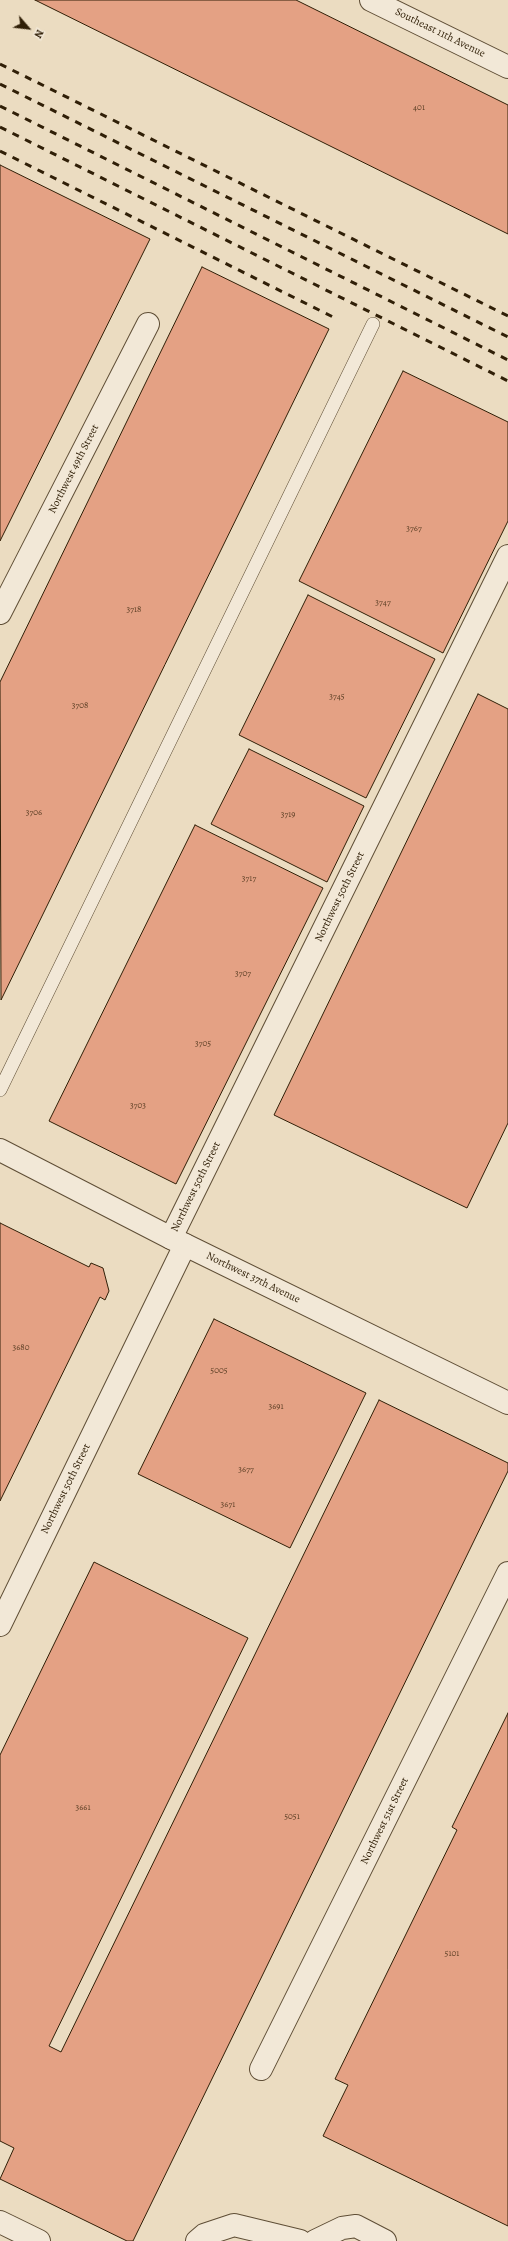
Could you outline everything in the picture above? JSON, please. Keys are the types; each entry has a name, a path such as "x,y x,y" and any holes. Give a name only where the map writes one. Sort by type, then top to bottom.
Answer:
{"street":[{"name":"Southeast 11th Avenue","path":"371,0 508,67"},
{"name":"Northwest 49th Street","path":"0,613 148,324"},
{"name":"Northwest 50th Street","path":"0,1626 178,1241 508,556"},
{"name":"Northwest 37th Avenue","path":"0,1150 178,1241 508,1403"},
{"name":"Northwest 51st Street","path":"261,2069 508,1573"},
{"path":"0,2222 39,2241"},
{"path":"197,2241 204,2235 234,2225 300,2241"},
{"path":"315,2241 342,2228 356,2226 385,2241"}],"lane":[{"path":"0,1090 373,324"}],"building":[{"path":"35,0 296,0 508,105 508,234"},
{"path":"0,165 150,239 0,541"},
{"path":"202,267 329,329 1,1000 0,682"},
{"path":"403,371 508,422 508,521 443,653 299,581"},
{"path":"308,595 435,659 366,798 239,735"},
{"path":"478,694 508,709 508,1123 467,1208 274,1115"},
{"path":"249,749 364,806 327,882 211,824"},
{"path":"195,825 323,888 176,1184 49,1121"},
{"path":"0,1223 89,1267 91,1263 103,1268 109,1291 105,1300 100,1297 0,1501"},
{"path":"214,1319 366,1393 290,1548 138,1474"},
{"path":"379,1400 508,1463 508,1471 133,2241 127,2241 0,2179 14,2148 0,2141 0,1755 94,1562 248,1638 49,2046 61,2052"},
{"path":"508,1713 508,2226 323,2136 348,2085 335,2079 457,1830 452,1827"}],"railway":[{"path":"0,64 508,316"},
{"path":"0,84 508,337"},
{"path":"0,106 508,360"},
{"path":"0,127 508,381"},
{"path":"0,151 335,318"}]}
